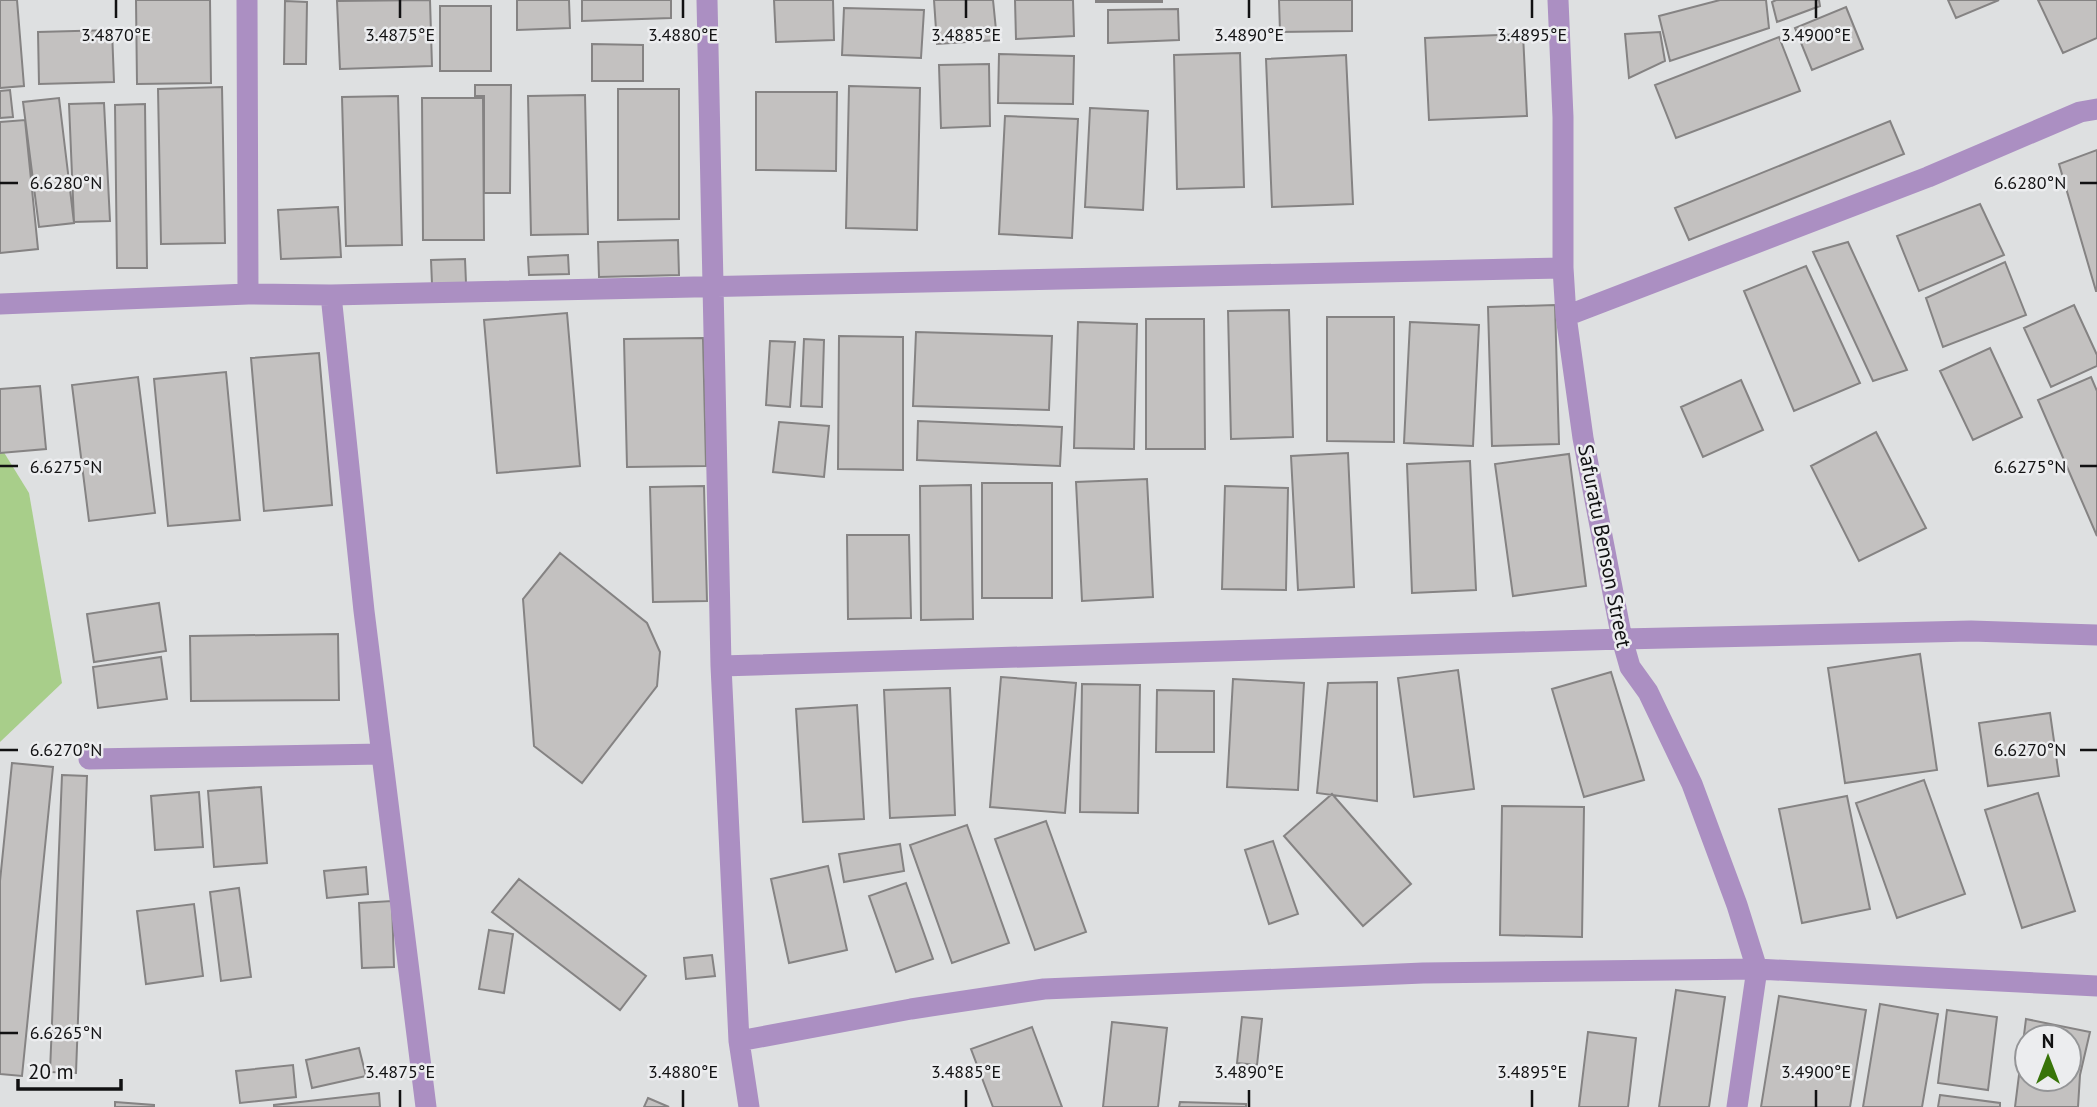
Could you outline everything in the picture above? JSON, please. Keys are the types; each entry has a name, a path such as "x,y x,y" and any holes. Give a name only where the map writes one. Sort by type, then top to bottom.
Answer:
{"street":[{"path":"247,0 248,294"},
{"path":"707,0 721,666 739,1041 749,1107"},
{"name":"Safuratu Benson Street","path":"1558,0 1563,117 1563,268 1566,316 1583,438 1622,639 1630,667 1648,692 1692,784 1737,905 1757,970 1737,1107"},
{"path":"1566,316 1928,177 2080,112 2097,109"},
{"path":"0,304 248,294 331,295 1563,268"},
{"path":"331,295 382,754 426,1107"},
{"path":"721,666 1971,631 2097,635"},
{"path":"89,759 382,754"},
{"path":"739,1041 911,1009 1044,989 1423,973 1757,970 2097,986"}],"green space":[{"path":"0,446 29,493 62,683 0,742"}],"building":[{"path":"0,0 17,0 24,86 0,88"},
{"path":"136,0 210,0 211,83 137,84"},
{"path":"430,0 432,66 340,69 337,1"},
{"path":"517,0 569,0 570,28 517,30"},
{"path":"582,0 671,0 671,18 582,21"},
{"path":"774,0 833,0 834,40 776,42"},
{"path":"934,0 993,0 997,40 937,44"},
{"path":"1015,0 1073,0 1074,36 1016,39"},
{"path":"1162,0 1162,2 1096,2"},
{"path":"1279,0 1352,0 1352,31 1280,32"},
{"path":"1720,0 1766,0 1769,28 1670,61 1659,16"},
{"path":"1819,0 1820,6 1777,22 1772,2"},
{"path":"1948,0 1999,0 1956,18"},
{"path":"2038,0 2097,0 2097,38 2063,53"},
{"path":"285,1 307,2 306,64 284,64"},
{"path":"440,6 491,6 491,71 440,71"},
{"path":"1846,7 1863,49 1812,70 1795,28"},
{"path":"844,8 924,10 921,58 842,55"},
{"path":"1178,9 1179,40 1108,43 1108,10"},
{"path":"112,30 114,82 39,84 38,32"},
{"path":"1660,32 1665,61 1629,78 1625,34"},
{"path":"1523,34 1527,116 1429,120 1425,38"},
{"path":"1779,37 1800,91 1676,138 1655,85"},
{"path":"592,44 643,45 643,81 592,81"},
{"path":"1240,53 1244,187 1177,189 1174,55"},
{"path":"999,54 1074,56 1073,104 998,103"},
{"path":"1346,55 1353,204 1272,207 1266,59"},
{"path":"989,64 990,126 941,128 939,65"},
{"path":"475,85 511,85 510,193 484,193 484,96 475,96"},
{"path":"849,86 920,88 917,230 846,228"},
{"path":"222,87 225,243 161,244 158,89"},
{"path":"618,89 679,89 679,219 618,220"},
{"path":"10,90 13,117 0,118 0,91"},
{"path":"756,92 837,92 836,171 756,170"},
{"path":"585,95 588,234 531,235 528,96"},
{"path":"398,96 402,245 346,246 342,97"},
{"path":"59,98 74,223 39,227 23,102"},
{"path":"422,98 483,98 484,240 423,240"},
{"path":"104,103 110,221 74,222 69,104"},
{"path":"145,104 147,268 117,268 115,105"},
{"path":"1090,108 1148,111 1143,210 1085,207"},
{"path":"1005,116 1078,119 1072,238 999,234"},
{"path":"25,120 38,249 0,253 0,122"},
{"path":"1890,121 1904,154 1689,240 1675,208"},
{"path":"2097,150 2097,291 2096,291 2059,164"},
{"path":"1980,204 2004,255 1919,291 1897,236"},
{"path":"338,207 341,257 281,259 278,210"},
{"path":"678,240 679,275 599,277 598,242"},
{"path":"1848,242 1907,370 1873,381 1813,252"},
{"path":"568,255 569,274 529,275 528,257"},
{"path":"465,259 466,283 432,284 431,260"},
{"path":"2005,262 2026,315 1943,347 1926,298"},
{"path":"1806,266 1860,383 1794,411 1744,291"},
{"path":"1555,305 1559,444 1492,446 1488,307"},
{"path":"2074,305 2097,355 2097,366 2051,387 2024,328"},
{"path":"1289,310 1293,437 1231,439 1228,311"},
{"path":"567,313 580,466 497,473 484,320"},
{"path":"1327,317 1394,317 1394,442 1327,441"},
{"path":"1146,319 1204,319 1205,449 1146,449"},
{"path":"1078,322 1137,324 1134,449 1074,448"},
{"path":"1410,322 1479,325 1473,446 1404,443"},
{"path":"916,332 1052,336 1049,410 913,406"},
{"path":"839,336 903,337 903,470 838,469"},
{"path":"703,338 706,466 627,467 624,339"},
{"path":"804,339 824,340 822,407 801,406"},
{"path":"770,341 795,342 790,407 766,405"},
{"path":"1990,348 2022,417 1973,440 1940,371"},
{"path":"319,353 332,505 264,511 251,358"},
{"path":"226,372 240,520 168,526 154,379"},
{"path":"138,377 155,513 89,521 72,385"},
{"path":"2091,377 2097,391 2097,536 2038,400"},
{"path":"1741,380 1763,430 1703,457 1681,407"},
{"path":"40,386 46,449 0,453 0,389"},
{"path":"918,421 1062,427 1060,466 917,460"},
{"path":"779,422 829,426 824,477 773,472"},
{"path":"1876,432 1926,528 1859,561 1811,466"},
{"path":"1348,453 1354,587 1298,590 1291,456"},
{"path":"1569,454 1586,586 1513,596 1495,464"},
{"path":"1470,461 1476,590 1412,593 1407,464"},
{"path":"1147,479 1153,597 1082,601 1076,482"},
{"path":"982,483 1052,483 1052,598 982,598"},
{"path":"971,485 973,619 921,620 920,486"},
{"path":"704,486 707,601 653,602 650,487"},
{"path":"1225,486 1288,488 1286,590 1222,589"},
{"path":"847,535 909,535 911,618 848,619"},
{"path":"560,553 647,623 660,652 657,686 582,783 534,746 523,599"},
{"path":"159,603 166,651 94,662 87,614"},
{"path":"338,634 339,700 191,701 190,636"},
{"path":"1920,654 1937,770 1845,783 1828,668"},
{"path":"161,657 167,699 98,708 93,667"},
{"path":"1458,670 1474,789 1414,797 1398,678"},
{"path":"1611,672 1644,780 1584,797 1552,689"},
{"path":"1001,677 1076,683 1065,813 990,807"},
{"path":"1233,679 1304,683 1298,790 1227,787"},
{"path":"1377,682 1377,801 1317,793 1328,683"},
{"path":"1082,684 1140,685 1138,813 1080,812"},
{"path":"950,688 955,815 890,818 884,690"},
{"path":"1157,690 1214,691 1214,752 1156,752"},
{"path":"857,705 864,819 803,822 796,709"},
{"path":"2050,713 2059,776 1988,786 1979,723"},
{"path":"12,763 53,767 22,1076 0,1074 0,881"},
{"path":"62,775 87,776 76,1073 50,1072"},
{"path":"1924,780 1965,894 1897,918 1856,803"},
{"path":"261,787 267,863 214,867 208,791"},
{"path":"199,792 203,847 155,850 151,796"},
{"path":"2038,793 2075,911 2022,928 1985,810"},
{"path":"1332,794 1411,884 1363,926 1284,836"},
{"path":"1847,796 1870,909 1802,923 1779,809"},
{"path":"1502,806 1584,807 1582,937 1500,935"},
{"path":"1046,821 1086,932 1035,950 995,839"},
{"path":"967,825 1009,943 952,963 910,845"},
{"path":"1273,841 1298,914 1269,924 1245,850"},
{"path":"900,844 904,871 844,882 839,854"},
{"path":"828,866 847,950 789,963 771,879"},
{"path":"366,867 368,894 327,898 324,871"},
{"path":"519,879 646,976 620,1010 492,912"},
{"path":"906,883 933,959 896,972 869,896"},
{"path":"239,888 251,977 221,981 210,892"},
{"path":"392,901 394,967 362,968 359,903"},
{"path":"194,904 203,976 146,984 137,911"},
{"path":"489,930 513,934 504,993 479,989"},
{"path":"712,955 715,976 686,979 684,958"},
{"path":"1676,990 1725,997 1709,1107 1659,1107"},
{"path":"1779,996 1866,1010 1850,1107 1761,1107"},
{"path":"1880,1004 1938,1014 1922,1107 1863,1107"},
{"path":"1947,1010 1997,1017 1988,1090 1938,1083"},
{"path":"1242,1017 1262,1019 1257,1065 1237,1063"},
{"path":"2026,1019 2046,1023 2026,1023"},
{"path":"1112,1022 1167,1028 1158,1107 1103,1107"},
{"path":"1032,1027 1062,1107 993,1107 971,1049"},
{"path":"2083,1031 2090,1032 2083,1062"},
{"path":"1588,1032 1636,1038 1628,1107 1579,1107"},
{"path":"359,1048 366,1076 312,1088 306,1060"},
{"path":"293,1065 296,1097 240,1103 236,1071"},
{"path":"379,1093 380,1107 274,1107 274,1105"},
{"path":"2017,1093 2079,1093 2078,1107 2015,1107"},
{"path":"1940,1095 2000,1103 2000,1107 1938,1107"},
{"path":"648,1098 669,1107 644,1107"},
{"path":"115,1102 154,1105 154,1107 115,1107"},
{"path":"1180,1102 1246,1104 1246,1107 1179,1107"}]}
